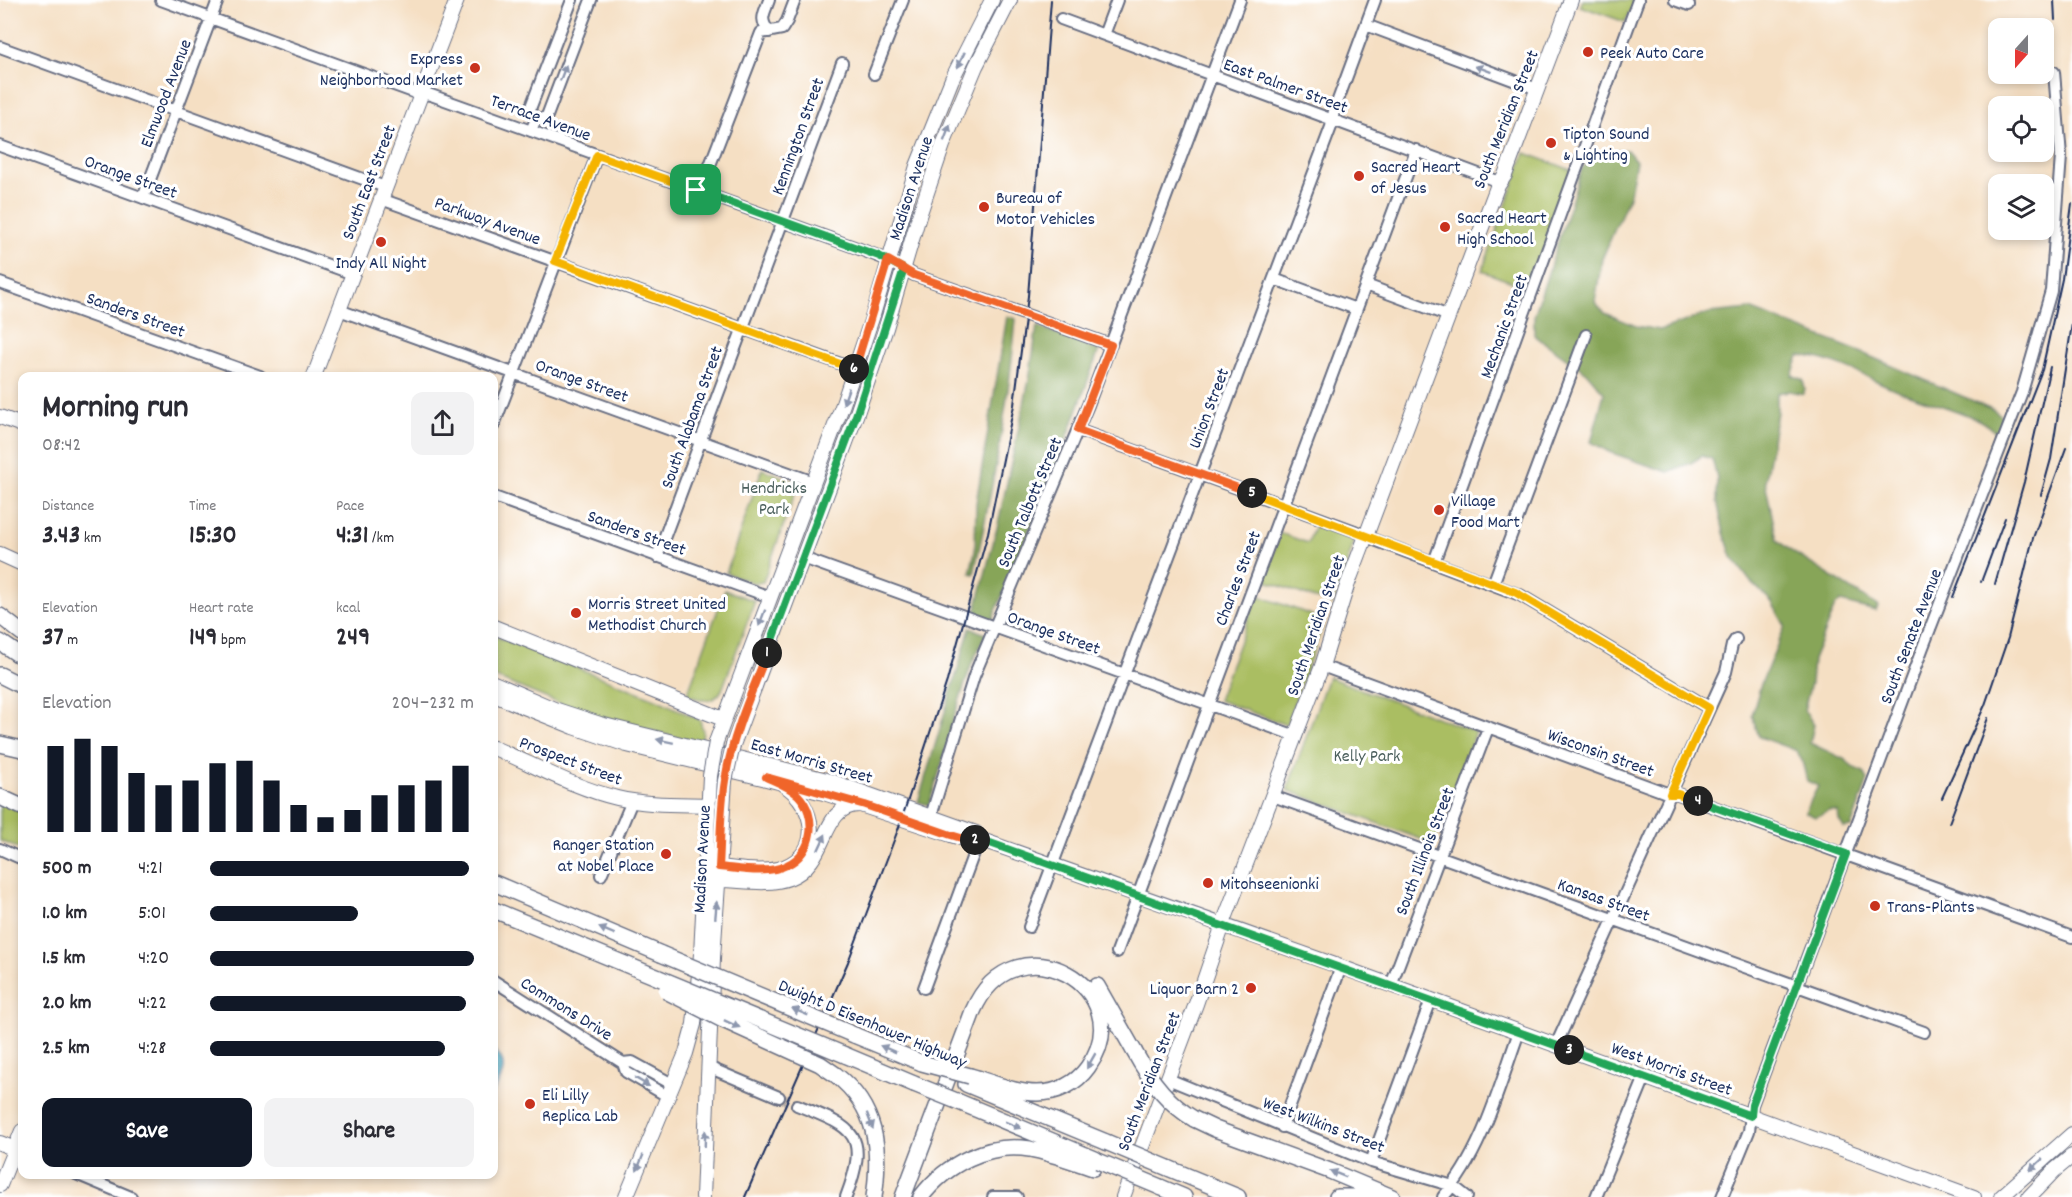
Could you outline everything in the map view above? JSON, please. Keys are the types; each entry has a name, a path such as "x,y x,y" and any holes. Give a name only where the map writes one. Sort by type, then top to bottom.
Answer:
{"highway":[{"path":"0,616 18,630"},
{"path":"0,642 18,654"},
{"path":"0,675 18,684"},
{"path":"0,744 18,749"},
{"path":"0,797 18,805"},
{"name":"Dwight D Eisenhower Highway","path":"498,885 854,1035 968,1080 1106,1142 1238,1197"},
{"path":"498,912 600,954 660,983 723,1020 820,1064 836,1075 849,1087 871,1120 878,1156 874,1197"},
{"path":"893,1197 967,1002 982,980 997,967 1021,957 1041,955 1060,959 1080,970 1101,993 1149,1076 1163,1093 1194,1119 1391,1197"},
{"path":"903,1197 975,1007 988,987 1013,969 1041,965 1053,967 1071,975 1090,994 1096,1004 1100,1020 1099,1042 1092,1061 1075,1081 1054,1091 1030,1092 968,1080"},
{"path":"660,983 844,1054 959,1102 1096,1164 1144,1180 1184,1197"},
{"path":"921,1197 949,1168 969,1158 996,1150 1028,1149 1096,1164"},
{"path":"1337,1197 1391,1197"}],"main road":[{"name":"Madison Avenue","path":"626,1197 686,1053 694,1024 701,954 710,776 723,719 855,369 914,176 937,113 992,0"},
{"name":"Madison Avenue","path":"703,1197 708,1067 725,780 733,745 861,405 925,195 953,119 976,66 1010,0"},
{"name":"South Meridian Street","path":"1124,1197 1222,926 1322,666 1347,586 1571,0"},
{"name":"South East Street","path":"316,372 455,1"},
{"path":"0,417 18,424"},
{"path":"0,554 18,562"},
{"path":"498,629 723,719"},
{"name":"East Morris Street","path":"498,685 554,709 615,729 831,781 976,833 979,839"},
{"name":"East Morris Street","path":"498,697 627,745 766,777 865,805 957,837 971,841 979,839 1222,926"},
{"name":"Prospect Street","path":"498,753 595,791 632,801 709,805"},
{"path":"719,874 774,869 793,862 805,850 811,831 805,805 792,790 766,777"},
{"path":"719,874 777,881 793,876 812,862 833,819 840,811 852,806 865,805"},
{"name":"West Morris Street","path":"1222,926 1974,1197"},
{"path":"2001,1197 2072,1134"},
{"path":"0,1143 18,1151"},
{"path":"0,1185 18,1153"},
{"path":"2029,1197 2072,1156"},
{"path":"2041,1197 2043,1182"}],"street":[{"name":"Terrace Avenue","path":"161,0 413,92 533,126 597,155 888,260 914,275 1111,345"},
{"name":"Elmwood Avenue","path":"143,198 218,0"},
{"path":"572,0 530,109 533,126 547,116 591,0"},
{"path":"769,0 763,17 763,23 769,32"},
{"path":"700,191 761,33 782,28 795,0"},
{"path":"874,75 903,0"},
{"path":"1104,35 1117,0"},
{"name":"South Talbott Street","path":"931,816 974,676 1078,430 1240,0"},
{"name":"Union Street","path":"1029,927 1331,128 1332,119 1376,0"},
{"name":"Mechanic Street","path":"1434,562 1638,0"},
{"path":"1675,0 1689,5"},
{"name":"East Palmer Street","path":"1061,19 1500,182"},
{"path":"1366,25 1537,89"},
{"name":"Parkway Avenue","path":"0,47 176,111 555,261 855,369"},
{"name":"Kennington Street","path":"783,221 842,63"},
{"name":"South Senate Avenue","path":"1722,1197 1749,1131 1752,1105 1920,655 2013,416 2030,363 2051,291 2061,156 2054,72"},
{"name":"Orange Street","path":"0,146 353,274"},
{"name":"Charles Street","path":"1117,952 1282,504 1416,150"},
{"path":"498,414 597,155"},
{"name":"South Alabama Street","path":"657,556 783,221"},
{"path":"1274,279 1356,309"},
{"name":"Sanders Street","path":"0,283 249,372"},
{"path":"1366,285 1449,316"},
{"name":"Orange Street","path":"339,310 814,482"},
{"path":"1493,584 1586,335"},
{"path":"1078,430 1282,504 1520,595 1709,708"},
{"name":"Sanders Street","path":"498,498 770,597"},
{"name":"Orange Street","path":"802,558 1296,735"},
{"path":"1556,1045 1728,667 1732,645 1736,639"},
{"name":"Wisconsin Street","path":"1322,666 1670,794 1678,794 2072,937"},
{"name":"South Illinois Street","path":"1391,985 1488,728"},
{"name":"Kansas Street","path":"1273,796 1924,1032"},
{"path":"602,875 632,801"},
{"path":"924,988 979,839"},
{"path":"1,853 18,858"},
{"path":"1282,1127 1341,967"},
{"name":"Commons Drive","path":"498,984 623,1063 633,1062 670,1090"},
{"path":"1371,1162 1431,1000"},
{"path":"1443,1197 1453,1186 1475,1151 1519,1032"},
{"path":"708,1067 779,1097"},
{"path":"1596,1197 1645,1077"},
{"name":"West Wilkins Street","path":"1168,1079 1371,1162 1453,1186 1467,1197"},
{"path":"797,1105 834,1120 851,1136 858,1158 846,1197"},
{"path":"88,1179 131,1197"},
{"path":"993,1197 1017,1197"}],"green space":[{"path":"1583,0 1636,0 1625,22 1580,6"},
{"path":"1619,150 1627,150 1636,161 1630,194 1602,259 1595,302 1605,313 1636,326 1660,330 1709,313 1750,309 1860,352 1994,410 2002,416 2002,423 1997,434 1984,423 1963,413 1904,393 1837,364 1810,357 1799,356 1792,375 1803,380 1805,389 1803,394 1789,391 1777,393 1777,412 1765,481 1777,540 1878,606 1876,611 1841,602 1835,606 1813,660 1811,683 1804,710 1814,725 1810,743 1846,760 1852,767 1864,772 1868,780 1851,827 1844,828 1839,820 1838,812 1835,811 1815,817 1805,812 1818,786 1807,781 1797,751 1759,737 1752,715 1761,684 1785,626 1771,601 1750,581 1732,557 1717,501 1717,478 1712,459 1702,456 1668,472 1609,452 1591,442 1604,393 1587,373 1534,335 1534,316 1582,168 1594,159"},
{"path":"1525,153 1574,171 1531,289 1482,271"},
{"path":"1007,316 1016,319 1009,383 974,574 970,573 975,551 976,503"},
{"path":"1037,326 1099,350 1069,433 991,623 974,617 998,524 1029,380"},
{"name":"Hendricks Park","path":"762,469 796,482 798,485 763,582 754,583 726,573"},
{"path":"1316,522 1356,537 1332,605 1264,580 1280,533 1308,543"},
{"path":"725,590 755,601 722,690 710,700 702,700 687,695"},
{"path":"1257,595 1325,620 1286,725 1218,700"},
{"path":"970,628 986,634 972,663 953,720 929,805 918,802"},
{"path":"498,637 658,700 700,720 703,731 701,744 580,712 498,679"},
{"name":"Kelly Park","path":"1328,677 1476,732 1434,844 1287,790"},
{"path":"0,801 18,810 18,848 0,841"}],"water":[{"path":"498,1054 503,1065 498,1084"}],"tunnel":[{"path":"779,1097 797,1105"}],"railway":[{"path":"745,1197 848,962 899,827 947,681 988,533 1014,405 1028,296 1051,0"},
{"path":"2054,0 2055,20"},
{"path":"1953,597 2042,370 2062,279 2072,204"},
{"path":"2041,495 2051,459 2072,324"},
{"path":"1995,584 2024,482 2050,367"},
{"path":"1942,798 1985,705 2008,638 2033,538 2066,448"},
{"path":"1981,582 2005,518"},
{"path":"1949,823 1988,718"}],"place":[{"name":"Peek Auto Care","path":"1588,52"},
{"name":"Express Neighborhood Market","path":"475,68"},
{"name":"Tipton Sound & Lighting","path":"1551,143"},
{"name":"Sacred Heart of Jesus","path":"1359,176"},
{"name":"Bureau of Motor Vehicles","path":"984,207"},
{"name":"Sacred Heart High School","path":"1445,227"},
{"name":"Indy All Night","path":"381,242"},
{"name":"Village Food Mart","path":"1439,510"},
{"name":"Morris Street United Methodist Church","path":"576,613"},
{"name":"Ranger Station at Nobel Place","path":"666,854"},
{"name":"Mitohseenionki","path":"1208,883"},
{"name":"Trans-Plants","path":"1875,906"},
{"name":"Liquor Barn 2","path":"1251,988"},
{"name":"Eli Lilly Replica Lab","path":"530,1104"}],"route":[{"path":"696,190 597,155 555,261 855,369 888,260 904,269 914,275 1111,345 1078,430 1515,592 1709,708 1670,794 1678,794 1846,854 1752,1105 1751,1116 979,839 971,841 865,805 766,777 792,790 805,805 811,831 805,850 793,862 774,869 719,867 721,813 726,773 735,737 857,413 904,269 888,260 879,256 696,190"}]}
